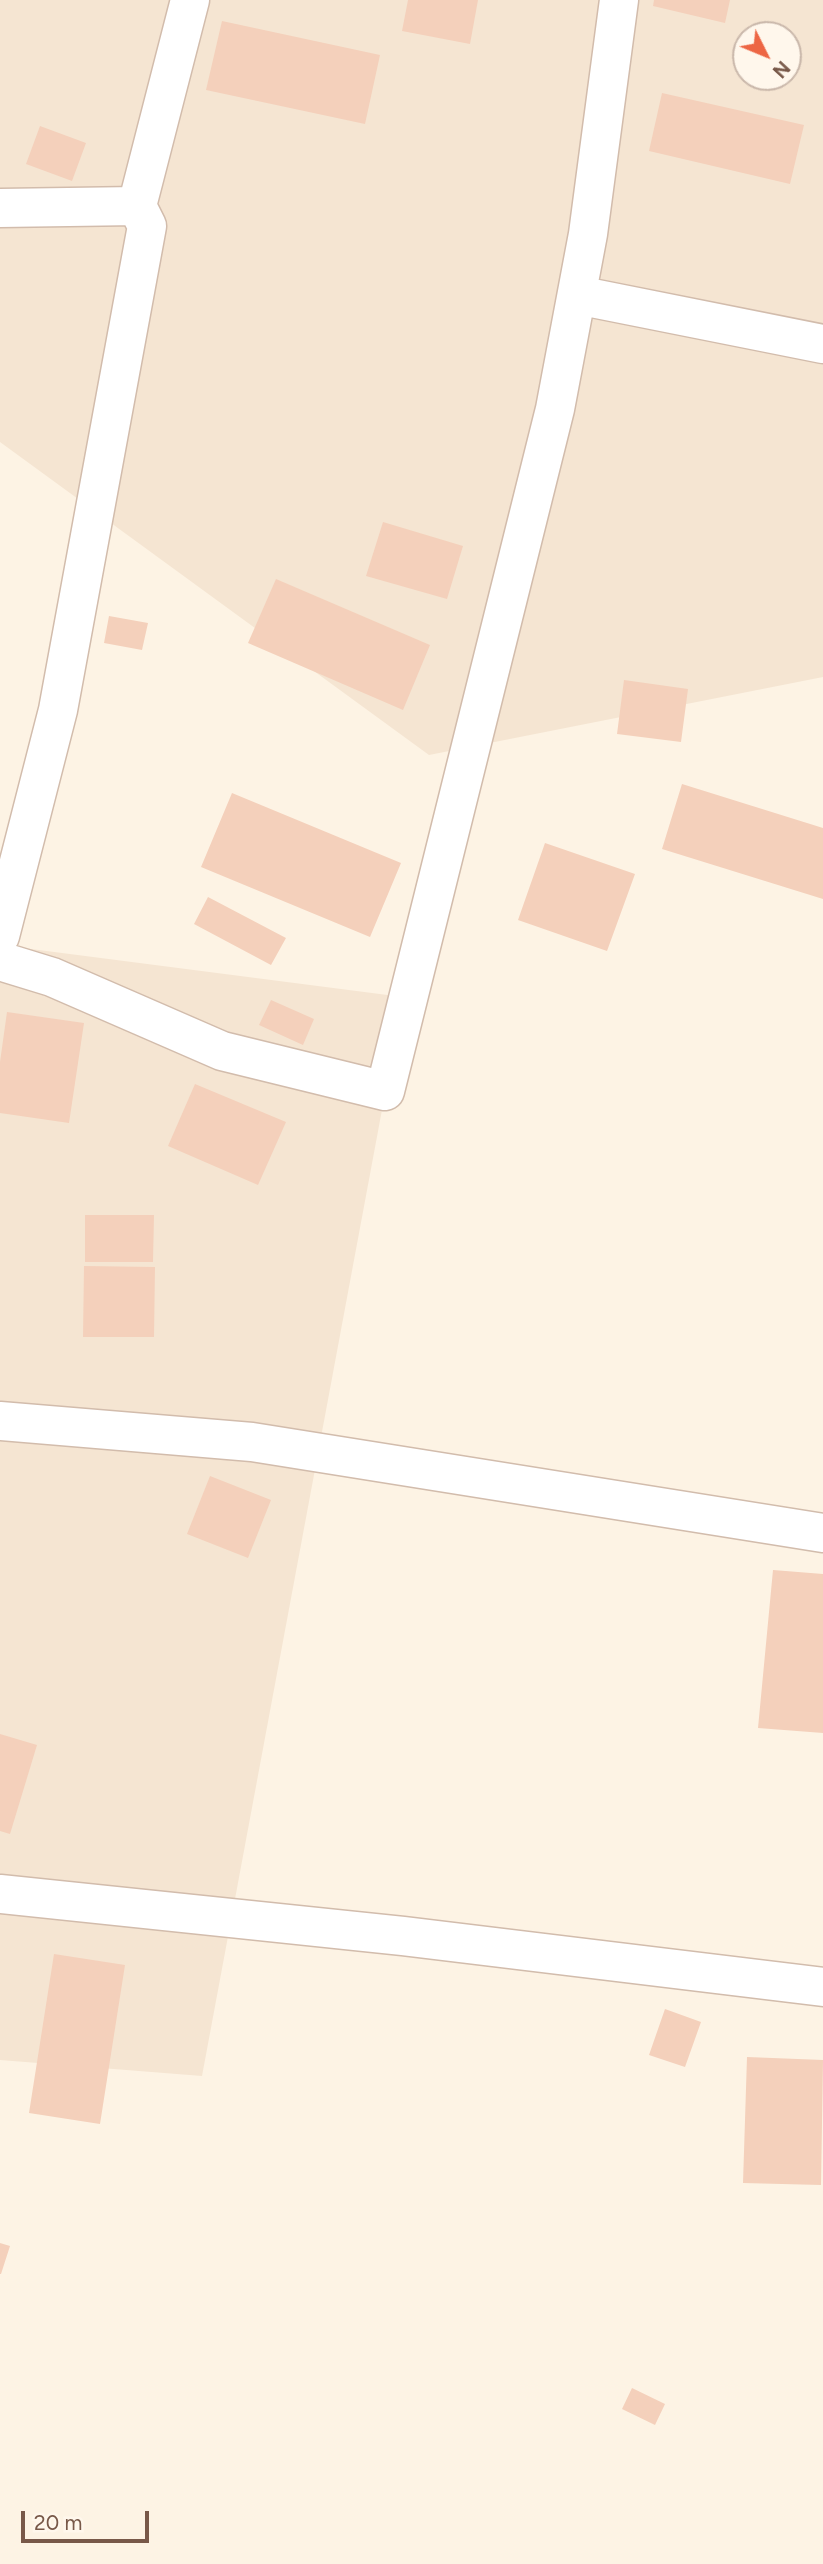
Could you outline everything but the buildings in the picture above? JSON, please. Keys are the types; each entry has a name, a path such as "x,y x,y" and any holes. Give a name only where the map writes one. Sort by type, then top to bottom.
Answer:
{"street":[{"path":"0,936 58,710 147,226 137,206 190,0"},
{"path":"0,961 52,977 222,1051 385,1091 555,409 588,234 619,0"},
{"path":"0,208 137,206"},
{"path":"578,295 823,344"},
{"path":"0,1421 252,1442 823,1534"},
{"path":"0,1894 389,1935 823,1987"}],"shaded area":[{"path":"0,0 823,0 823,677 429,755 0,442"},
{"path":"0,945 403,997 202,2076 0,2060"}]}
